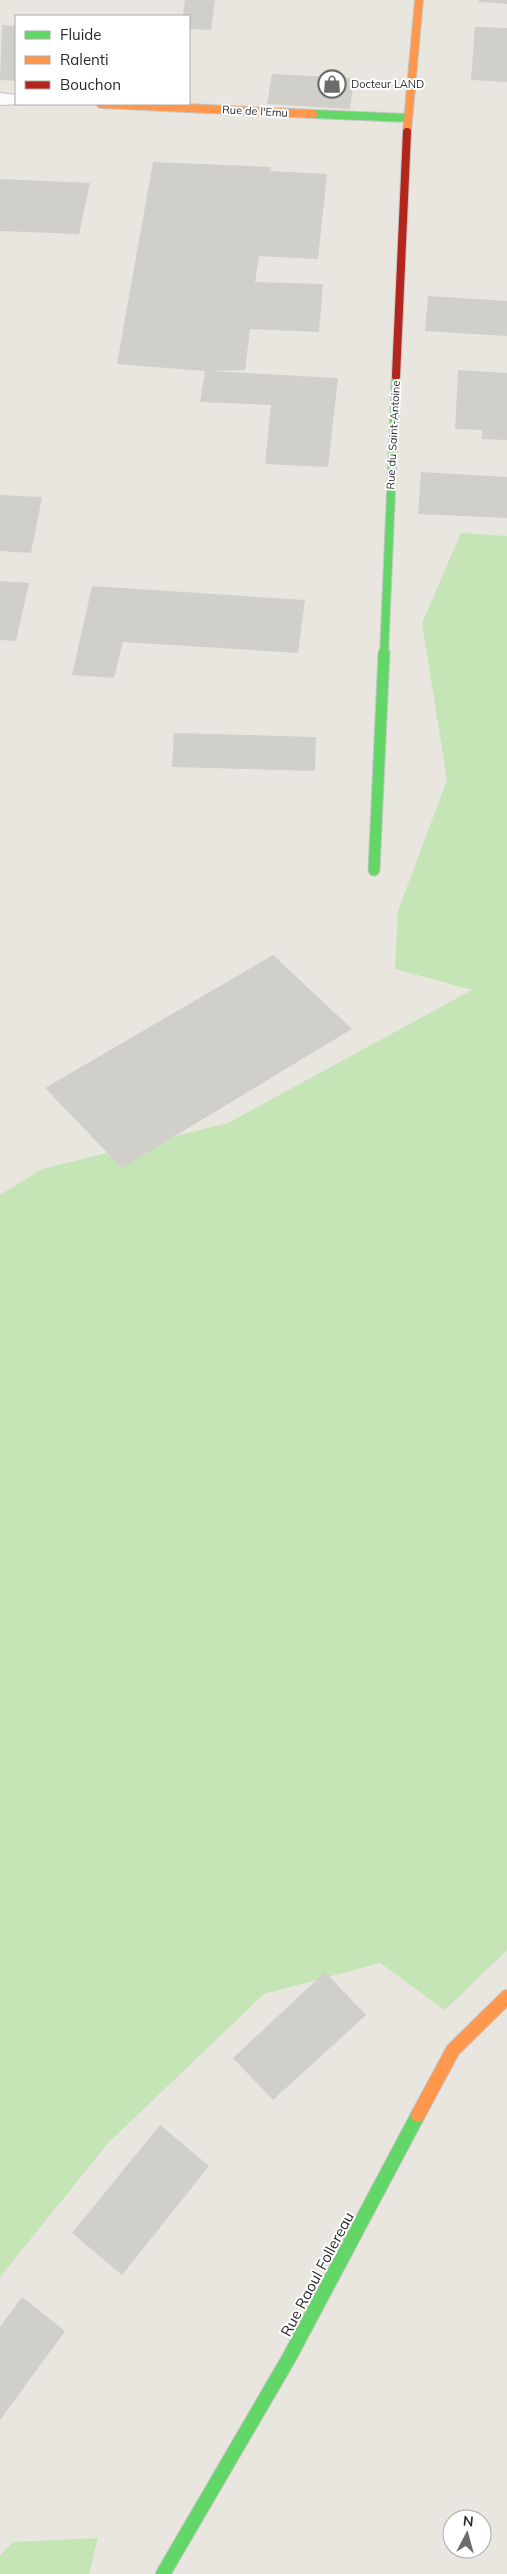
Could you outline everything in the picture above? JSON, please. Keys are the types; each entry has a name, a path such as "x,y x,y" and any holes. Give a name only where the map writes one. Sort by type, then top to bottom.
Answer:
{"street":[{"name":"Rue du Saint-Antoine","path":"374,870 408,118 419,0"},
{"path":"0,99 15,100"},
{"name":"Rue de l'Emu","path":"123,105 408,118"},
{"name":"Rue Raoul Follereau","path":"163,2574 289,2358 453,2050 507,1997"}],"green space":[{"path":"461,533 507,536 507,1950 445,2010 380,1963 264,1994 109,2142 0,2277 0,1195 42,1169 228,1123 472,990 395,969 398,911 447,780 422,623"},
{"path":"98,2538 89,2574 0,2574 0,2555 13,2542"}],"building":[{"path":"185,0 215,0 211,30 190,29 190,15 183,15"},
{"path":"479,0 507,0 507,4 479,2"},
{"path":"2,25 15,26 15,81 0,80"},
{"path":"475,27 507,28 507,82 471,80"},
{"path":"272,74 354,78 350,109 267,104"},
{"path":"153,162 271,167 270,171 327,174 318,259 259,256 255,282 323,284 319,332 250,329 245,370 210,371 338,378 328,467 265,464 271,405 200,402 205,371 117,364"},
{"path":"0,179 90,183 79,234 0,231"},
{"path":"428,296 507,301 507,336 425,331"},
{"path":"458,370 507,373 507,440 482,439 482,430 455,429"},
{"path":"421,472 507,477 507,518 418,514"},
{"path":"0,495 42,497 31,553 0,551"},
{"path":"0,581 29,583 16,641 0,640"},
{"path":"92,586 305,600 298,653 123,642 114,678 72,675"},
{"path":"174,733 316,737 315,771 172,767"},
{"path":"273,955 352,1029 122,1168 45,1088"},
{"path":"325,1972 366,2015 273,2100 233,2058"},
{"path":"160,2125 209,2166 122,2275 72,2233"},
{"path":"22,2297 65,2331 0,2420 0,2327"}],"traffic: fast":[{"path":"313,114 408,118"},
{"path":"374,870 396,376"},
{"path":"163,2574 289,2358 418,2115"}],"traffic: slow":[{"path":"407,132 419,0"},
{"path":"122,105 313,114"},
{"path":"418,2115 453,2050 507,1997"}],"traffic: jam":[{"path":"396,376 407,132"}],"place":[{"name":"Docteur LAND","path":"332,84"}]}
